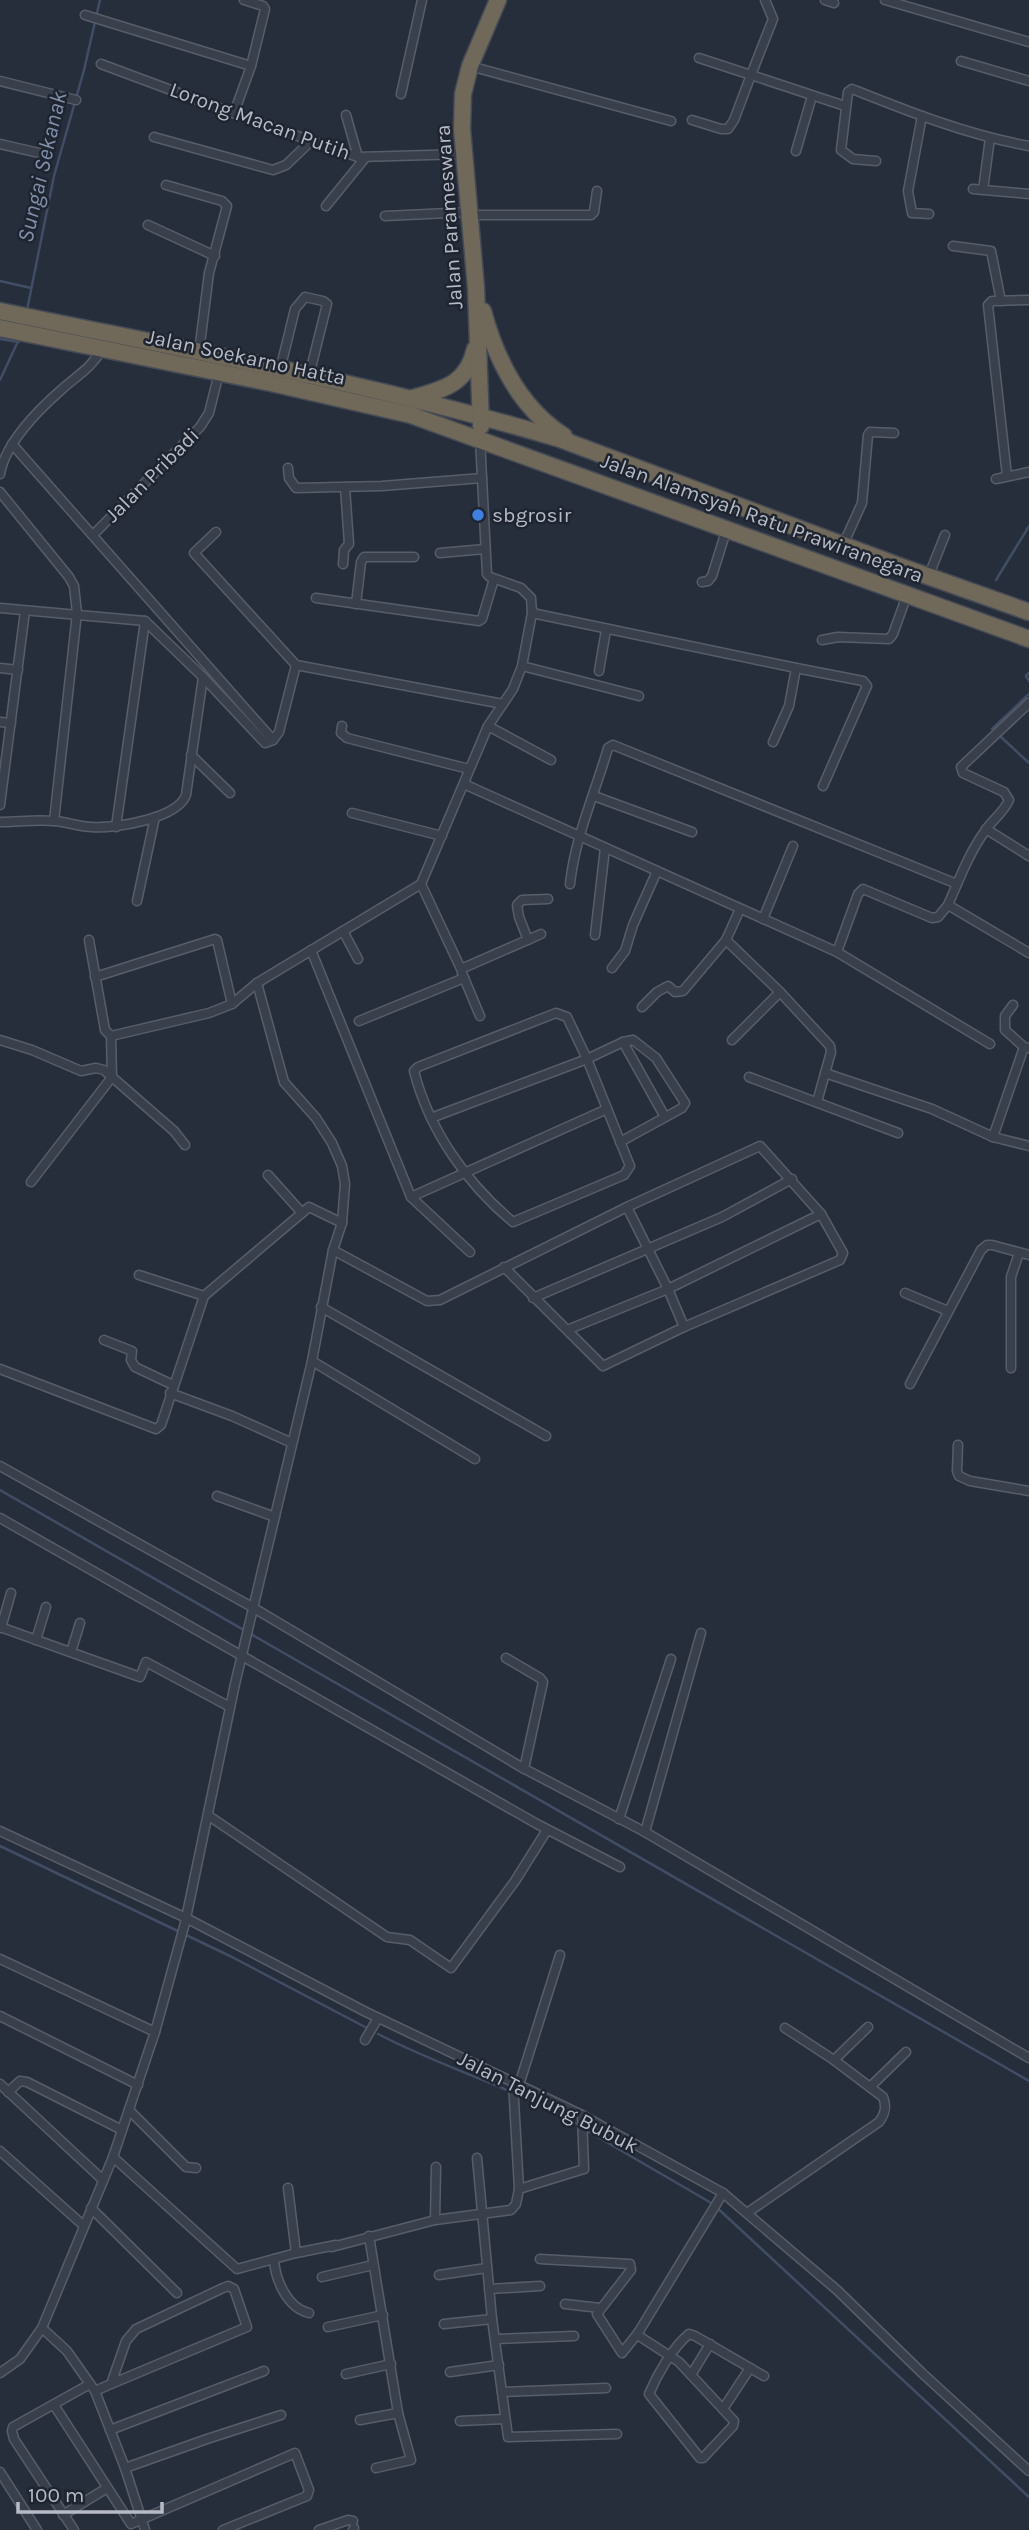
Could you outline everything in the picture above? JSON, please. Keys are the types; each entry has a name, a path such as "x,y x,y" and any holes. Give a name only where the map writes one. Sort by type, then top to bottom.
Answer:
{"highway":[{"name":"Jalan Parameswara","path":"480,439 477,288 465,154 463,94 470,66 498,0"},
{"path":"477,288 486,325 504,367 528,406 552,428 583,448"},
{"name":"Jalan Soekarno Hatta","path":"0,311 11,325 38,336 411,415 480,439"},
{"name":"Jalan Soekarno Hatta","path":"11,325 41,319 120,334 413,398 481,416"},
{"path":"413,398 443,389 460,378 472,360 478,332"},
{"path":"481,416 490,429 501,436 597,470 624,490"},
{"name":"Jalan Alamsyah Ratu Prawiranegara","path":"481,416 583,448 1029,612"},
{"name":"Jalan Alamsyah Ratu Prawiranegara","path":"480,439 1029,639"}],"street":[{"path":"234,113 251,66 265,9 244,0"},
{"path":"401,94 422,0"},
{"path":"692,120 721,130 728,129 734,120 774,19 765,0"},
{"path":"825,0 834,3"},
{"path":"885,0 1029,42"},
{"path":"87,15 251,66"},
{"path":"699,58 845,106"},
{"path":"961,61 1029,81"},
{"name":"Lorong Macan Putih","path":"101,64 362,158 465,154"},
{"path":"470,66 671,121"},
{"path":"0,81 75,100"},
{"path":"876,161 853,159 841,150 845,106 848,92 852,89 990,138 1029,146"},
{"path":"796,151 812,96"},
{"path":"326,206 362,158 346,115"},
{"path":"922,116 908,191 912,214 929,214"},
{"path":"153,137 273,170 286,164 311,141"},
{"path":"983,190 990,138"},
{"path":"0,144 48,155"},
{"path":"166,184 222,201 227,206 209,272 199,353"},
{"path":"973,190 1029,194"},
{"path":"384,216 470,213 591,215 594,212 597,191"},
{"path":"148,225 215,256"},
{"path":"953,246 991,251 1001,301"},
{"path":"280,370 295,309 305,298 323,301 327,304 309,376"},
{"path":"1007,477 988,305 992,301 1029,300"},
{"path":"0,474 12,444 59,391 86,371 103,349"},
{"name":"Jalan Pribadi","path":"93,535 200,427 209,413 219,373"},
{"path":"843,545 862,503 868,435 870,432 894,433"},
{"path":"111,1037 209,1013 232,1004 257,983 421,884 488,726 513,689 522,666 532,613 531,598 525,591 487,574 480,439"},
{"path":"12,444 273,740"},
{"path":"288,468 295,488 482,478"},
{"path":"996,479 1029,472"},
{"path":"343,564 344,549 349,545 345,487"},
{"path":"0,492 74,586 77,614 54,821"},
{"path":"702,582 708,581 712,576 727,527"},
{"path":"216,532 194,553 296,665 503,704"},
{"path":"929,575 945,535"},
{"path":"440,553 485,549"},
{"path":"356,604 361,562 364,557 414,557"},
{"path":"316,598 479,621 482,619 494,579"},
{"path":"822,640 838,637 889,639 907,593"},
{"path":"0,608 145,621 267,743 279,732 296,665"},
{"path":"0,806 25,611"},
{"path":"532,613 863,681 867,685 823,786"},
{"path":"116,827 145,621"},
{"path":"599,671 606,630"},
{"path":"522,666 639,696"},
{"path":"0,668 18,670"},
{"path":"773,742 789,706 796,668"},
{"path":"0,822 54,821 93,828 116,827 155,817 177,807 186,798 203,677"},
{"path":"837,952 858,894 863,889 932,918 938,917 948,905 986,828 1006,807 1009,798 1004,792 963,773 961,767 1029,703"},
{"path":"0,722 11,723"},
{"path":"342,726 341,733 347,738 469,769"},
{"path":"488,726 551,760"},
{"path":"570,884 572,860 579,836 608,748 613,745 957,884"},
{"path":"191,755 230,793"},
{"path":"464,784 837,952 990,1044"},
{"path":"594,796 692,832"},
{"path":"352,813 442,836"},
{"path":"137,901 155,817"},
{"path":"986,828 1029,856"},
{"path":"763,919 793,846"},
{"path":"595,934 605,848"},
{"path":"612,968 625,951 633,925 657,871"},
{"path":"421,884 480,1016"},
{"path":"528,940 517,905 522,900 548,899"},
{"path":"948,905 1029,953"},
{"path":"642,1007 662,988 668,986 675,992 683,991 726,940 740,909"},
{"path":"343,931 358,959"},
{"path":"359,1021 541,934"},
{"path":"95,977 215,939 218,940 232,1004"},
{"path":"31,1182 112,1077 111,1037 105,1030 89,940"},
{"path":"726,940 829,1043 831,1049 817,1102"},
{"path":"312,950 411,1197 470,1252"},
{"path":"0,2373 20,2359 42,2328 113,2157 155,2032 186,1920 251,1611 312,1361 333,1250 342,1223 345,1184 342,1166 332,1143 316,1118 284,1082 257,983"},
{"path":"732,1040 780,992"},
{"path":"993,1137 1027,1047 1005,1030 1005,1016 1013,1005"},
{"path":"556,1013 567,1017 607,1109 629,1162 629,1169 624,1175 516,1223 463,1172 432,1118 414,1070 556,1013"},
{"path":"0,1040 32,1049 81,1071 96,1068 104,1070 174,1131 186,1145"},
{"path":"432,1118 634,1040 656,1058 685,1101 682,1108 620,1142"},
{"path":"623,1042 665,1117"},
{"path":"825,1073 932,1109 993,1137 1029,1146"},
{"path":"748,1077 898,1133"},
{"path":"411,1197 607,1109"},
{"path":"333,1250 430,1302 440,1300 504,1268 627,1208 758,1146 766,1150 821,1214 843,1253 841,1259 684,1327 604,1366 504,1268"},
{"path":"268,1175 302,1213"},
{"path":"533,1298 722,1217 792,1179"},
{"path":"0,1369 153,1429 161,1425 204,1296 311,1206 342,1223"},
{"path":"627,1208 649,1248 684,1327"},
{"path":"567,1330 668,1289 821,1214"},
{"path":"910,1384 984,1247 992,1245 1029,1255"},
{"path":"1011,1368 1011,1277 1018,1253"},
{"path":"139,1275 204,1296"},
{"path":"905,1293 948,1311"},
{"path":"321,1307 546,1436"},
{"path":"104,1340 132,1351 131,1360 135,1367 172,1389 292,1443"},
{"path":"312,1361 475,1459"},
{"path":"958,1445 959,1476 970,1481 1029,1492"},
{"path":"0,1466 524,1769 645,1832 1029,2058"},
{"path":"218,1496 275,1517"},
{"path":"0,1518 243,1652 547,1830 620,1867"},
{"path":"11,1593 0,1627 140,1677 146,1662 230,1707"},
{"path":"36,1640 46,1607"},
{"path":"71,1653 80,1623"},
{"path":"645,1832 701,1633"},
{"path":"506,1658 543,1682 524,1769"},
{"path":"619,1819 671,1659"},
{"path":"209,1816 387,1937 410,1940 451,1968 547,1830"},
{"name":"Jalan Tanjung Bubuk","path":"0,1831 186,1920 378,2018 582,2117 747,2213 837,2290 1029,2471"},
{"path":"113,2157 237,2269 435,2220 502,2213 514,2208 519,2189 513,2104 515,2086 561,1955"},
{"path":"0,1959 155,2032"},
{"path":"0,2017 138,2085"},
{"path":"365,2040 378,2018"},
{"path":"834,2060 868,2027"},
{"path":"747,2213 879,2122 884,2113 883,2097 785,2028"},
{"path":"870,2087 906,2052"},
{"path":"8,2092 20,2081 27,2082 122,2130"},
{"path":"0,2084 103,2180"},
{"path":"129,2110 186,2167 197,2168"},
{"path":"519,2189 583,2170 582,2117"},
{"path":"0,2151 85,2226"},
{"path":"477,2158 492,2319 507,2434 511,2439 617,2434"},
{"path":"435,2220 436,2167"},
{"path":"288,2188 296,2253"},
{"path":"540,2259 629,2263 631,2270 600,2308 597,2316 621,2352 638,2333 721,2197"},
{"path":"92,2207 177,2292"},
{"path":"369,2236 398,2413 411,2460 376,2468"},
{"path":"274,2259 277,2280 296,2308 309,2313"},
{"path":"322,2277 373,2265"},
{"path":"439,2275 487,2268"},
{"path":"74,2530 14,2439 13,2427 92,2387 111,2384 247,2327 234,2289 228,2286 223,2288 136,2329 126,2341 111,2384"},
{"path":"489,2289 540,2286"},
{"path":"565,2304 600,2308"},
{"path":"328,2327 383,2315"},
{"path":"444,2324 492,2319"},
{"path":"42,2328 67,2351 92,2387 125,2468 145,2530"},
{"path":"638,2333 672,2355 734,2421 734,2425 713,2450 700,2458 649,2396 672,2355 689,2334 764,2376"},
{"path":"495,2339 574,2336"},
{"path":"691,2375 710,2344"},
{"path":"346,2374 391,2364"},
{"path":"450,2372 499,2365"},
{"path":"723,2409 750,2368"},
{"path":"110,2430 264,2371"},
{"path":"502,2392 606,2388"},
{"path":"54,2405 128,2523 135,2524 141,2519 295,2453 309,2490 307,2496 223,2530"},
{"path":"360,2420 398,2413"},
{"path":"125,2468 281,2415"},
{"path":"460,2421 505,2418"},
{"path":"0,2472 37,2530"},
{"path":"63,2515 107,2488"},
{"path":"319,2530 348,2519 353,2526"}],"waterway":[{"name":"Sungai Sekanak","path":"27,310 54,176 84,70 100,0"},
{"path":"0,281 31,288"},
{"name":"Sungai Sekanak","path":"0,380 20,337"},
{"path":"0,339 19,342"},
{"path":"996,580 1029,526"},
{"path":"1029,673 1026,676 1029,681"},
{"path":"992,729 1029,694"},
{"path":"1001,737 1029,763"},
{"path":"0,1490 1029,2081"},
{"path":"0,1846 232,1957 367,2028"},
{"path":"378,2034 530,2100 579,2125"},
{"path":"584,2129 713,2204 1029,2497"}],"place":[{"name":"sbgrosir","path":"478,515"}]}
